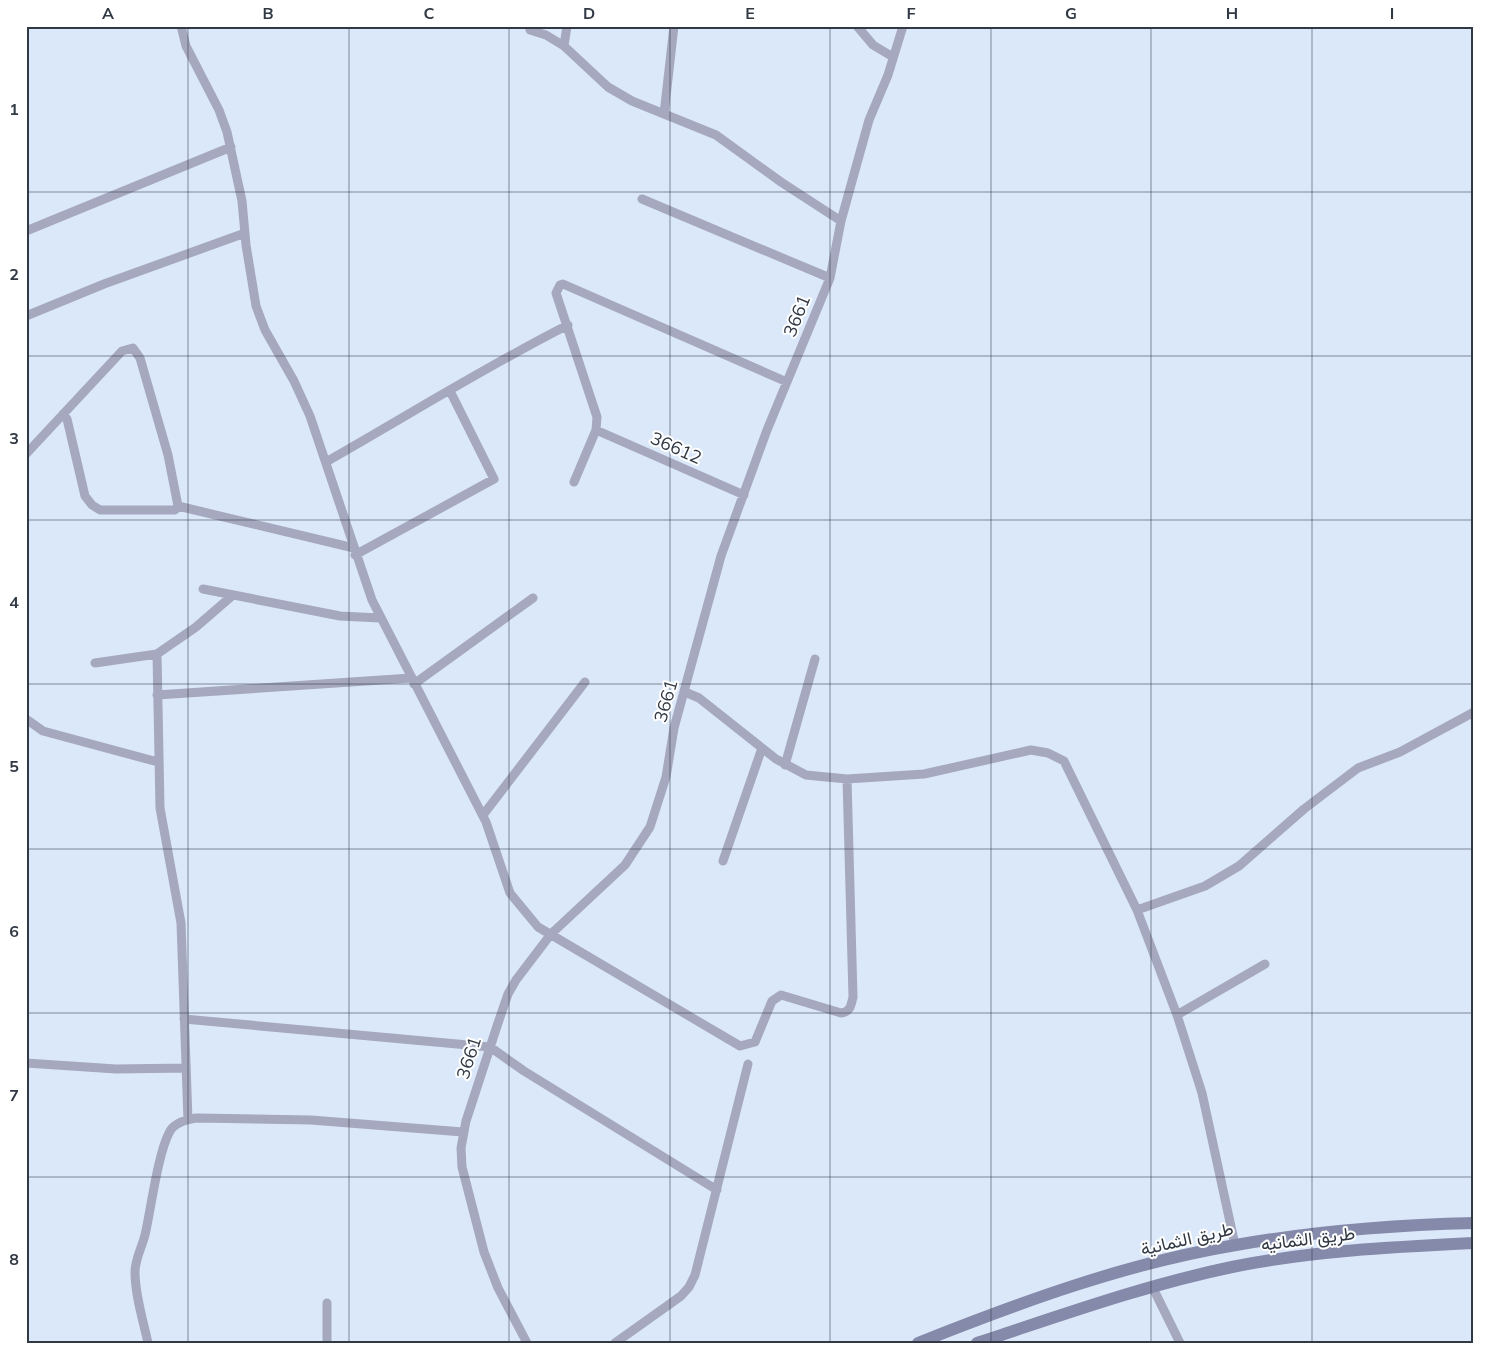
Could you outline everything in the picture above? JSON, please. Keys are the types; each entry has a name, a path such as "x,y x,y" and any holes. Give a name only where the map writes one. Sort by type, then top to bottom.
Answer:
{"street":[{"path":"181,26 186,46 219,110 231,147 242,201 256,306 265,330 294,381 326,462 355,552 380,618 483,815 510,893 538,927 740,1046 755,1042 772,1001 781,995 841,1013 846,1012 850,1008 853,997 847,779"},
{"path":"564,46 567,26"},
{"path":"664,114 674,26"},
{"path":"857,26 873,45 893,57"},
{"name":"3661","path":"527,1343 498,1288 484,1252 462,1166 463,1132 508,994 552,934 620,870 644,839 650,827 666,777 674,728 721,556 767,430 830,278 841,221 869,120 903,26"},
{"path":"530,30 546,35 564,46 608,87 632,101 716,135 781,182 841,221"},
{"path":"26,231 231,147"},
{"path":"642,198 830,278"},
{"path":"26,316 104,284 245,233"},
{"path":"574,482 596,430 594,409 556,293 560,285 563,284 787,382"},
{"path":"326,462 450,391 485,368 568,325"},
{"path":"26,454 122,351 133,348 140,358 168,455 178,506"},
{"path":"178,506 355,552 494,478 450,391"},
{"path":"63,414 66,419 85,496 92,505 100,510 162,511 175,510 178,506"},
{"name":"36612","path":"596,430 744,494"},
{"path":"203,590 340,616 380,618"},
{"path":"95,664 157,654 196,627 233,595"},
{"path":"157,696 413,681 533,598"},
{"path":"157,654 160,808 181,923 188,1120"},
{"path":"785,765 815,659"},
{"path":"483,815 585,682"},
{"path":"685,692 699,698 785,765 806,775 847,779 924,774 1031,750 1048,753 1064,761 1137,910 1177,1015 1202,1092 1235,1245"},
{"path":"1137,910 1205,886 1239,866 1304,809 1358,768 1400,752 1474,712"},
{"path":"26,719 43,731 158,762"},
{"path":"723,861 762,748"},
{"path":"1177,1015 1264,964"},
{"path":"184,1019 490,1047 524,1071 717,1190"},
{"path":"26,1063 116,1069 186,1068"},
{"path":"614,1343 681,1296 689,1287 695,1275 748,1064"},
{"path":"148,1343 138,1295 135,1272 136,1260 143,1244 163,1151 170,1130 182,1121 196,1118 311,1120 463,1132"},
{"name":"طريق الثمانية","path":"918,1343 975,1320 1089,1282 1143,1266 1235,1245 1399,1224 1474,1223"},
{"name":"طريق الثمانيه","path":"977,1343 1152,1286 1235,1266 1382,1248 1474,1244"},
{"path":"1152,1286 1180,1343"},
{"path":"327,1303 327,1343"}]}
